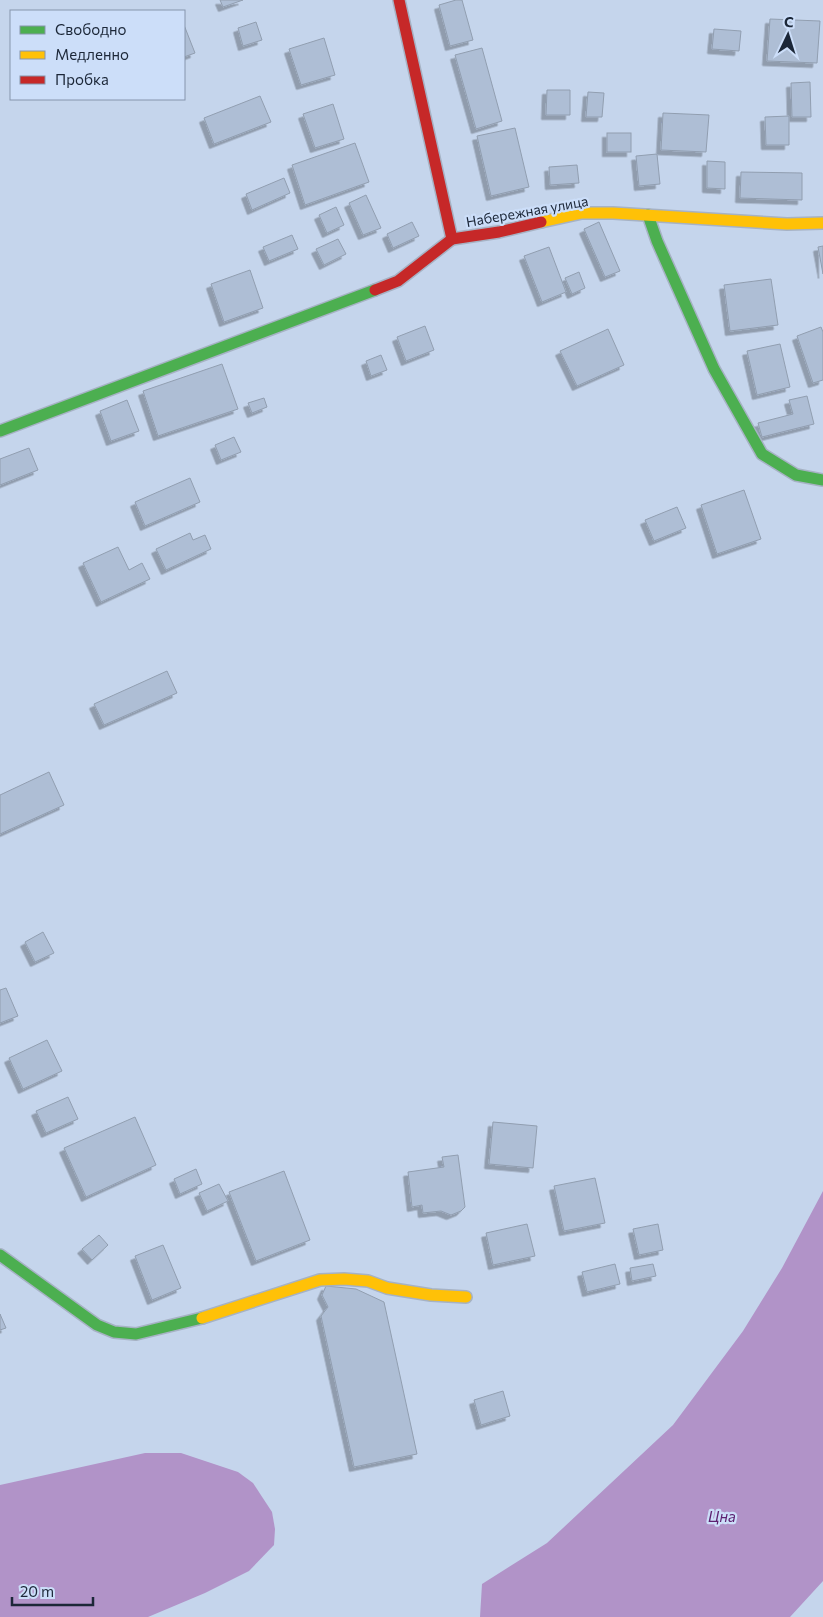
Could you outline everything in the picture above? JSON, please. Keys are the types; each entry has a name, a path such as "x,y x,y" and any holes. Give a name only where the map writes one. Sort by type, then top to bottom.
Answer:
{"street":[{"name":"Набережная улица","path":"400,0 452,239 499,232 582,213 648,215 787,224 823,223"},
{"path":"648,215 657,240 714,369 762,454 796,475 823,480"},
{"path":"0,431 398,282 452,239"},
{"path":"0,1255 97,1325 114,1332 136,1334 208,1317 320,1280 368,1281 387,1288 431,1295 466,1297"}],"water":[{"name":"Цна","path":"823,1191 823,1581 790,1617 480,1617 482,1584 547,1543 673,1425 743,1331 782,1268"},
{"path":"145,1453 181,1453 238,1472 253,1483 272,1512 275,1529 274,1545 249,1571 205,1593 148,1617 0,1617 0,1485"}],"building":[{"path":"220,0 243,0 223,7"},
{"path":"462,0 473,40 450,46 439,5"},
{"path":"770,19 820,21 817,63 767,61"},
{"path":"256,22 262,40 243,46 238,28"},
{"path":"185,28 195,53 185,57"},
{"path":"714,29 741,31 739,51 712,49"},
{"path":"324,38 335,75 301,85 289,49"},
{"path":"482,48 502,121 476,129 455,55"},
{"path":"810,82 811,117 792,117 791,83"},
{"path":"547,90 570,90 570,115 546,115"},
{"path":"588,92 604,93 602,117 586,117"},
{"path":"260,96 271,122 214,144 204,118"},
{"path":"333,104 344,139 315,148 303,114"},
{"path":"663,113 709,115 706,152 661,150"},
{"path":"789,116 789,145 766,145 765,117"},
{"path":"515,128 529,187 491,196 477,136"},
{"path":"607,133 631,133 631,152 607,152"},
{"path":"355,143 369,182 305,205 292,165"},
{"path":"657,154 660,184 639,186 636,156"},
{"path":"707,161 725,162 725,189 707,188"},
{"path":"577,165 579,183 550,185 549,167"},
{"path":"741,172 802,173 802,200 740,198"},
{"path":"284,178 290,193 252,210 246,194"},
{"path":"366,195 381,228 363,235 349,203"},
{"path":"336,207 344,225 327,233 319,215"},
{"path":"412,222 419,236 393,248 387,234"},
{"path":"599,222 620,271 605,277 584,229"},
{"path":"292,235 298,249 269,261 263,247"},
{"path":"338,239 346,254 324,265 316,249"},
{"path":"823,246 823,274 818,247"},
{"path":"549,247 566,292 542,302 524,256"},
{"path":"250,270 263,308 224,322 211,284"},
{"path":"579,272 585,288 572,294 565,278"},
{"path":"771,279 778,325 730,331 724,285"},
{"path":"425,326 434,350 406,361 397,337"},
{"path":"821,327 823,332 823,380 813,383 797,336"},
{"path":"608,329 624,365 577,386 560,351"},
{"path":"780,344 790,387 757,395 747,351"},
{"path":"381,355 387,370 371,376 366,361"},
{"path":"222,364 238,409 158,436 143,391"},
{"path":"807,396 814,424 762,437 758,423 793,414 789,400"},
{"path":"264,398 267,407 252,413 248,403"},
{"path":"127,400 139,431 111,441 100,411"},
{"path":"234,437 241,452 221,460 215,445"},
{"path":"29,448 38,470 0,485 0,459"},
{"path":"190,478 200,502 145,526 135,502"},
{"path":"744,490 761,539 717,554 701,505"},
{"path":"677,507 686,528 654,541 645,520"},
{"path":"190,533 193,540 205,535 211,549 166,570 156,549"},
{"path":"118,547 129,570 142,563 150,579 101,602 83,563"},
{"path":"167,671 177,693 104,725 94,704"},
{"path":"49,772 64,805 0,834 0,795"},
{"path":"43,932 54,953 35,962 25,942"},
{"path":"6,988 18,1016 0,1023 0,990"},
{"path":"47,1040 62,1071 23,1089 9,1058"},
{"path":"68,1097 78,1119 46,1133 36,1111"},
{"path":"135,1117 156,1165 86,1197 64,1148"},
{"path":"493,1122 537,1126 533,1168 489,1164"},
{"path":"458,1155 465,1207 451,1215 441,1211 423,1213 422,1205 412,1207 408,1172 444,1167 442,1157"},
{"path":"196,1169 202,1184 180,1194 174,1179"},
{"path":"284,1171 310,1240 256,1261 229,1192"},
{"path":"595,1178 605,1223 564,1231 554,1186"},
{"path":"219,1184 228,1201 207,1211 199,1193"},
{"path":"527,1224 535,1256 493,1265 486,1233"},
{"path":"658,1224 663,1250 639,1255 633,1229"},
{"path":"99,1235 108,1245 92,1260 82,1249"},
{"path":"163,1245 181,1288 152,1300 135,1256"},
{"path":"615,1264 620,1284 587,1292 582,1272"},
{"path":"653,1264 656,1276 632,1281 630,1268"},
{"path":"326,1286 356,1289 384,1302 417,1454 354,1467 321,1316 328,1307 322,1295"},
{"path":"0,1314 6,1328 0,1330"},
{"path":"503,1391 510,1416 481,1425 474,1400"}],"traffic: fast":[{"path":"648,215 657,241 714,369 762,454 796,475 823,480"},
{"path":"0,431 375,290"},
{"path":"0,1255 97,1325 114,1332 136,1334 202,1318"}],"traffic: slow":[{"path":"541,222 582,213 613,213 787,224 823,223"},
{"path":"202,1318 320,1280 368,1281 387,1288 431,1295 466,1297"}],"traffic: jam":[{"path":"399,0 452,239 499,232 541,222"},
{"path":"375,290 398,281 452,239"}]}
